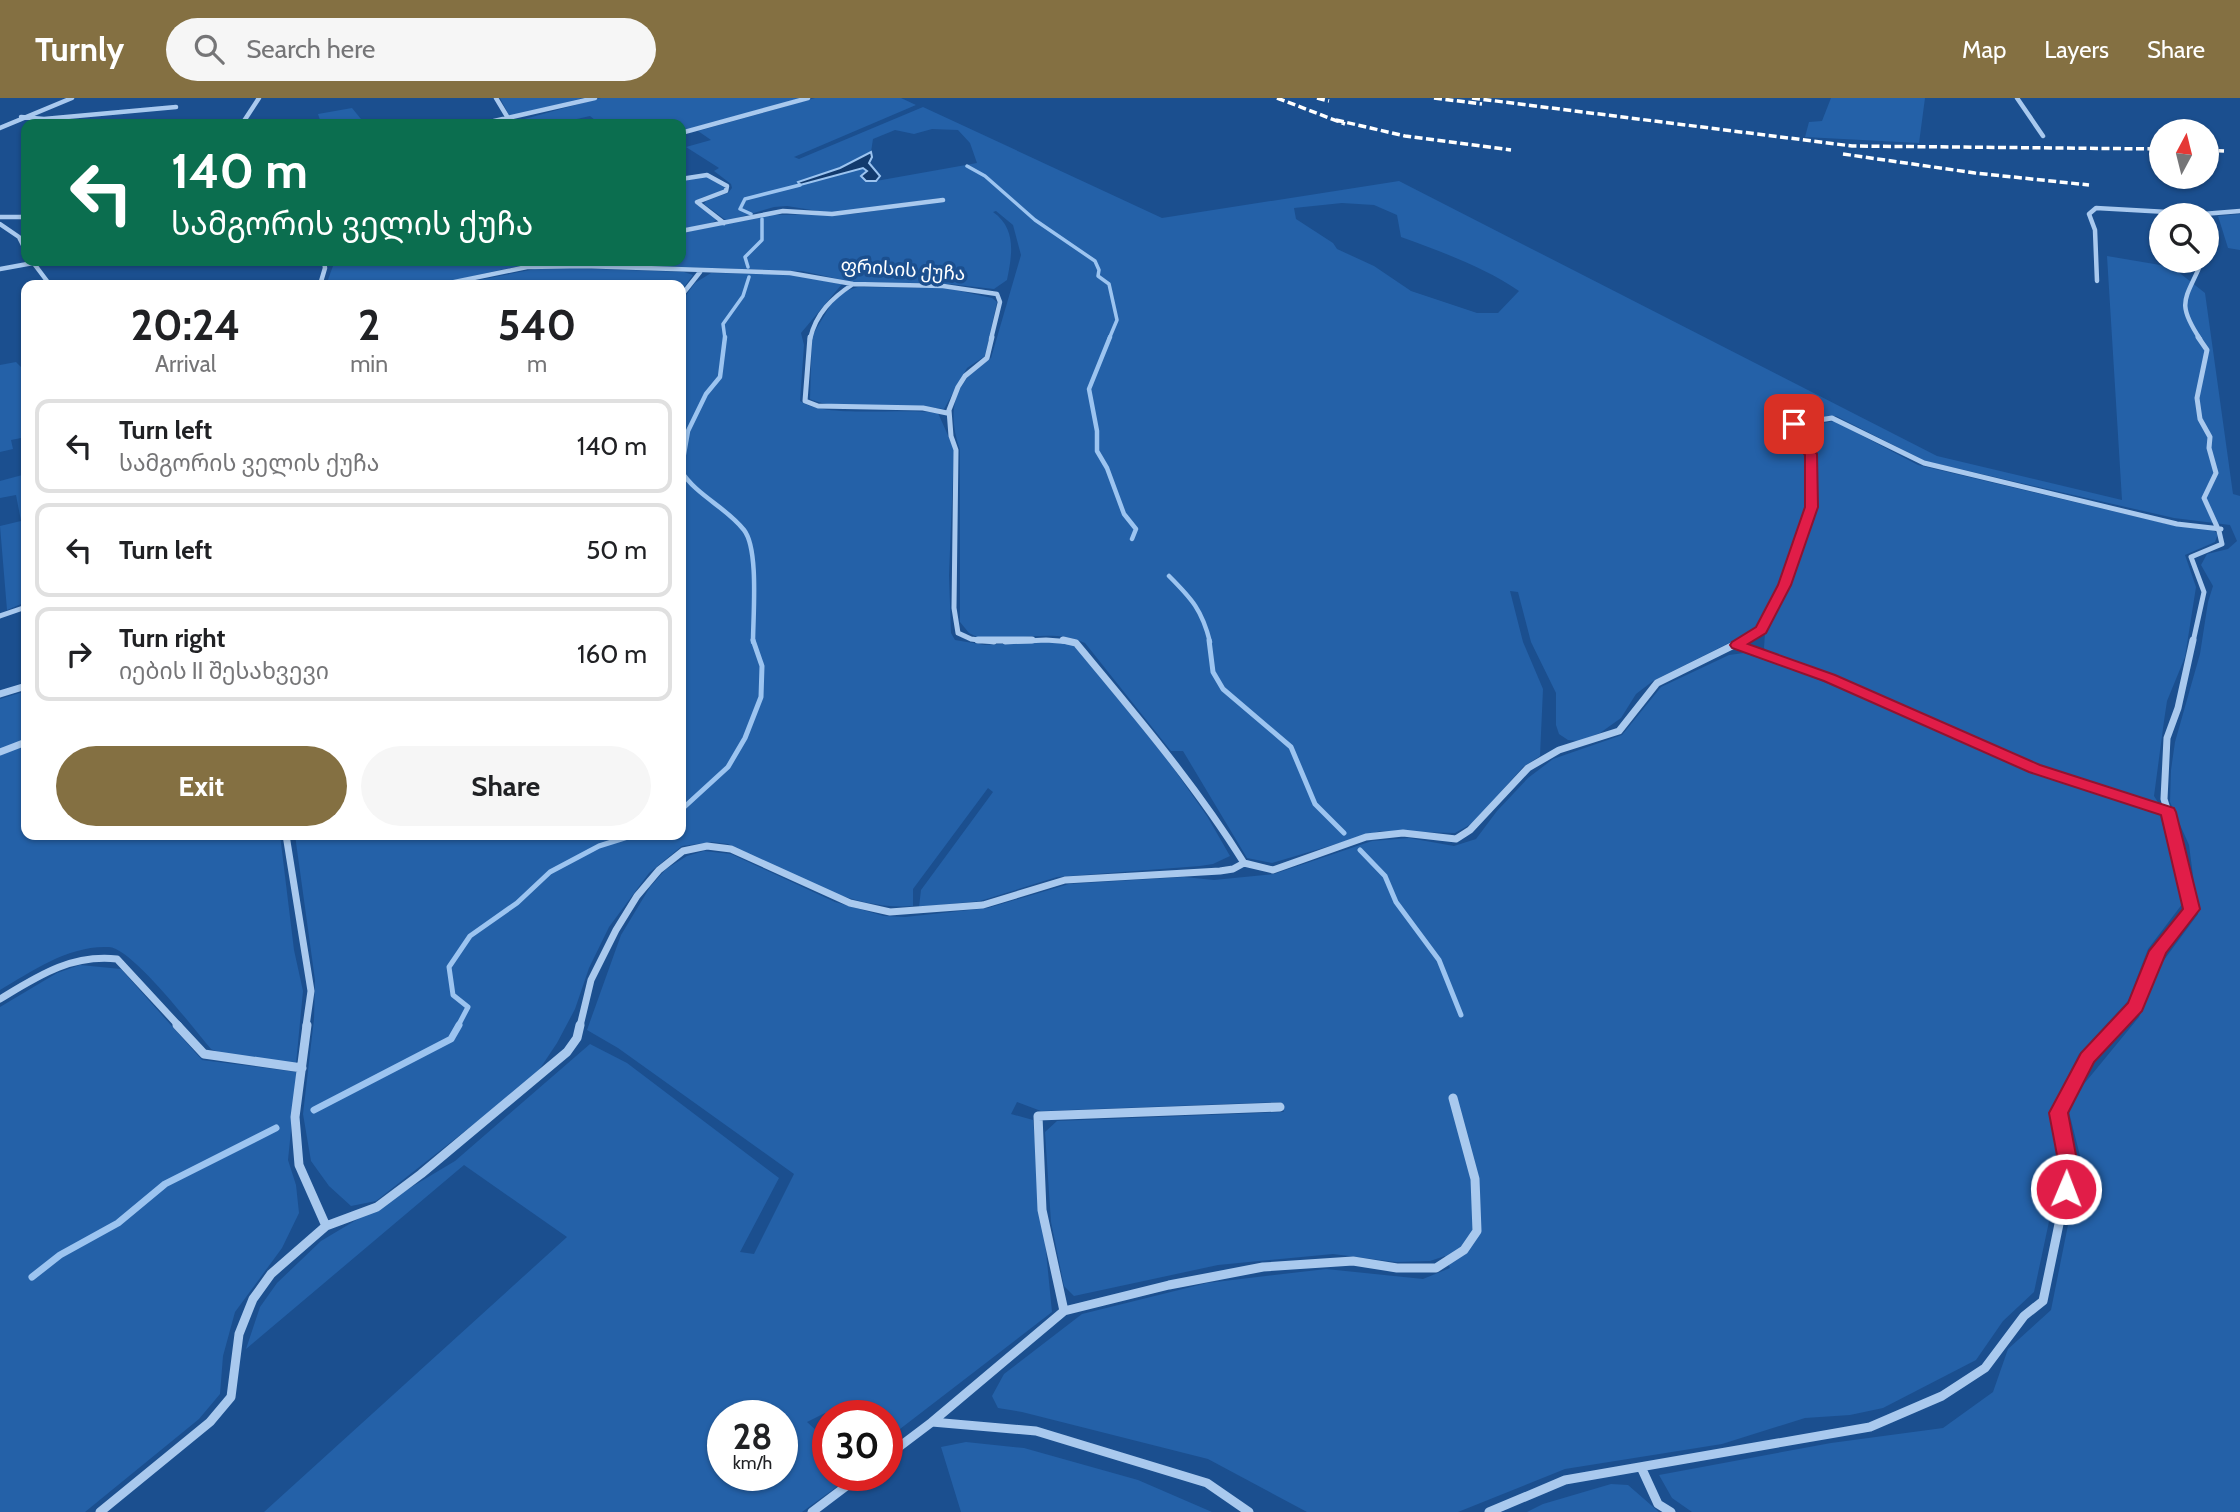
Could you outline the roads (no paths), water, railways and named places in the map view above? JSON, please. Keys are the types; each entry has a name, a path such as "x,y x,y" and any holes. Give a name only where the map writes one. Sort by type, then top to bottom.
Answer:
{"street":[{"path":"0,128 72,98"},
{"path":"245,119 259,98"},
{"path":"496,98 509,118 595,98"},
{"path":"686,132 808,98"},
{"path":"2017,98 2043,136"},
{"path":"21,117 44,119 176,107"},
{"path":"686,178 707,175 727,186 726,191 697,202 724,223"},
{"path":"686,230 783,211 832,214 943,200"},
{"path":"2097,281 2095,230 2089,214 2096,208 2110,207 2149,210"},
{"path":"2219,213 2240,211"},
{"path":"0,217 21,217"},
{"path":"0,224 21,241"},
{"path":"0,269 21,264"},
{"path":"35,266 46,280"},
{"name":"ფრისის ქუჩა","path":"466,280 538,266"},
{"name":"ფრისის ქუჩა","path":"565,266 790,273 853,285 943,286 997,293 1000,302 987,358 972,368 956,389 947,413"},
{"path":"686,290 700,272"},
{"path":"1489,1512 1566,1480 1870,1427 1942,1396 1986,1368 2024,1316 2043,1301 2070,1171 2059,1113 2088,1058 2136,1007 2158,951 2191,909 2164,799 2167,738 2178,708 2204,592 2191,557 2222,544 2221,529 2208,513 2204,498 2216,472 2209,448 2210,437 2200,419 2197,398 2207,350 2186,318 2183,307 2197,273"},
{"path":"853,285 833,296 811,330 807,344 806,401 818,406 923,408 947,413 948,432 956,450 954,608 958,633 967,639 985,643 1052,639 1076,643 1165,750 1220,822 1244,863"},
{"path":"100,1512 209,1422 231,1396 239,1334 253,1299 271,1275 326,1226 377,1207 388,1199 567,1052 578,1038 592,981 616,930 637,896 659,870 683,851 707,846 731,849 850,903 890,912 983,905 1065,880 1220,871 1233,869 1244,863 1273,870 1366,837 1403,833 1456,839 1470,830 1528,768 1559,750 1619,731 1657,683 1737,645 1761,630 1784,585 1812,507 1811,454 1793,433 1794,424 1832,418 1924,463 2177,524 2221,529"},
{"path":"0,615 21,609"},
{"path":"1737,645 1829,678 2034,768 2168,812"},
{"path":"0,694 21,688"},
{"path":"0,752 21,743"},
{"path":"287,840 311,991 295,1117 299,1165 326,1226"},
{"path":"0,999 47,971 80,956 117,958 204,1054 302,1069"},
{"path":"903,1443 1064,1311 1169,1285 1263,1267 1353,1261 1397,1268 1436,1268 1464,1250 1477,1231 1475,1179 1453,1098"},
{"path":"1064,1311 1042,1210 1038,1116 1280,1107"},
{"path":"932,1422 1036,1431 1207,1483 1249,1512"},
{"path":"1641,1467 1658,1504 1671,1512"},
{"path":"812,1512 840,1491"}],"waterway":[{"path":"967,166 985,176 1035,220 1095,261 1099,270 1098,276 1109,284 1117,320 1109,339"},
{"path":"751,214 740,209 745,199 800,185"},
{"path":"748,267 745,257 762,240 762,219"},
{"path":"725,338 723,324 743,296 749,277"},
{"path":"1110,337 1089,389 1097,431 1097,451 1107,468 1124,514 1136,529 1132,539"},
{"path":"686,442 688,431 706,394 720,377 725,338"},
{"path":"686,477 737,522 749,539 753,567 753,640"},
{"path":"1169,576 1195,606 1210,642"},
{"path":"686,805 728,767 745,738 761,697 762,666 753,640"},
{"path":"1209,640 1213,672 1223,689 1291,747 1315,804 1344,833"},
{"path":"458,1026 468,1007 453,995 449,967 470,936 517,903 550,872 599,846 618,840"},
{"path":"1360,850 1385,876 1396,902 1439,960 1461,1015"},
{"path":"314,1110 451,1039 459,1025"},
{"path":"32,1277 60,1255 118,1223 165,1184 276,1128"}],"railway":[{"path":"1277,98 1345,124"},
{"path":"1317,98 1329,101"},
{"path":"1434,98 1482,104"},
{"path":"1472,98 1852,146 2149,149"},
{"path":"1336,120 1405,136 1511,150"},
{"path":"2219,151 2224,151"},
{"path":"1843,154 1975,173 2089,185"}]}
